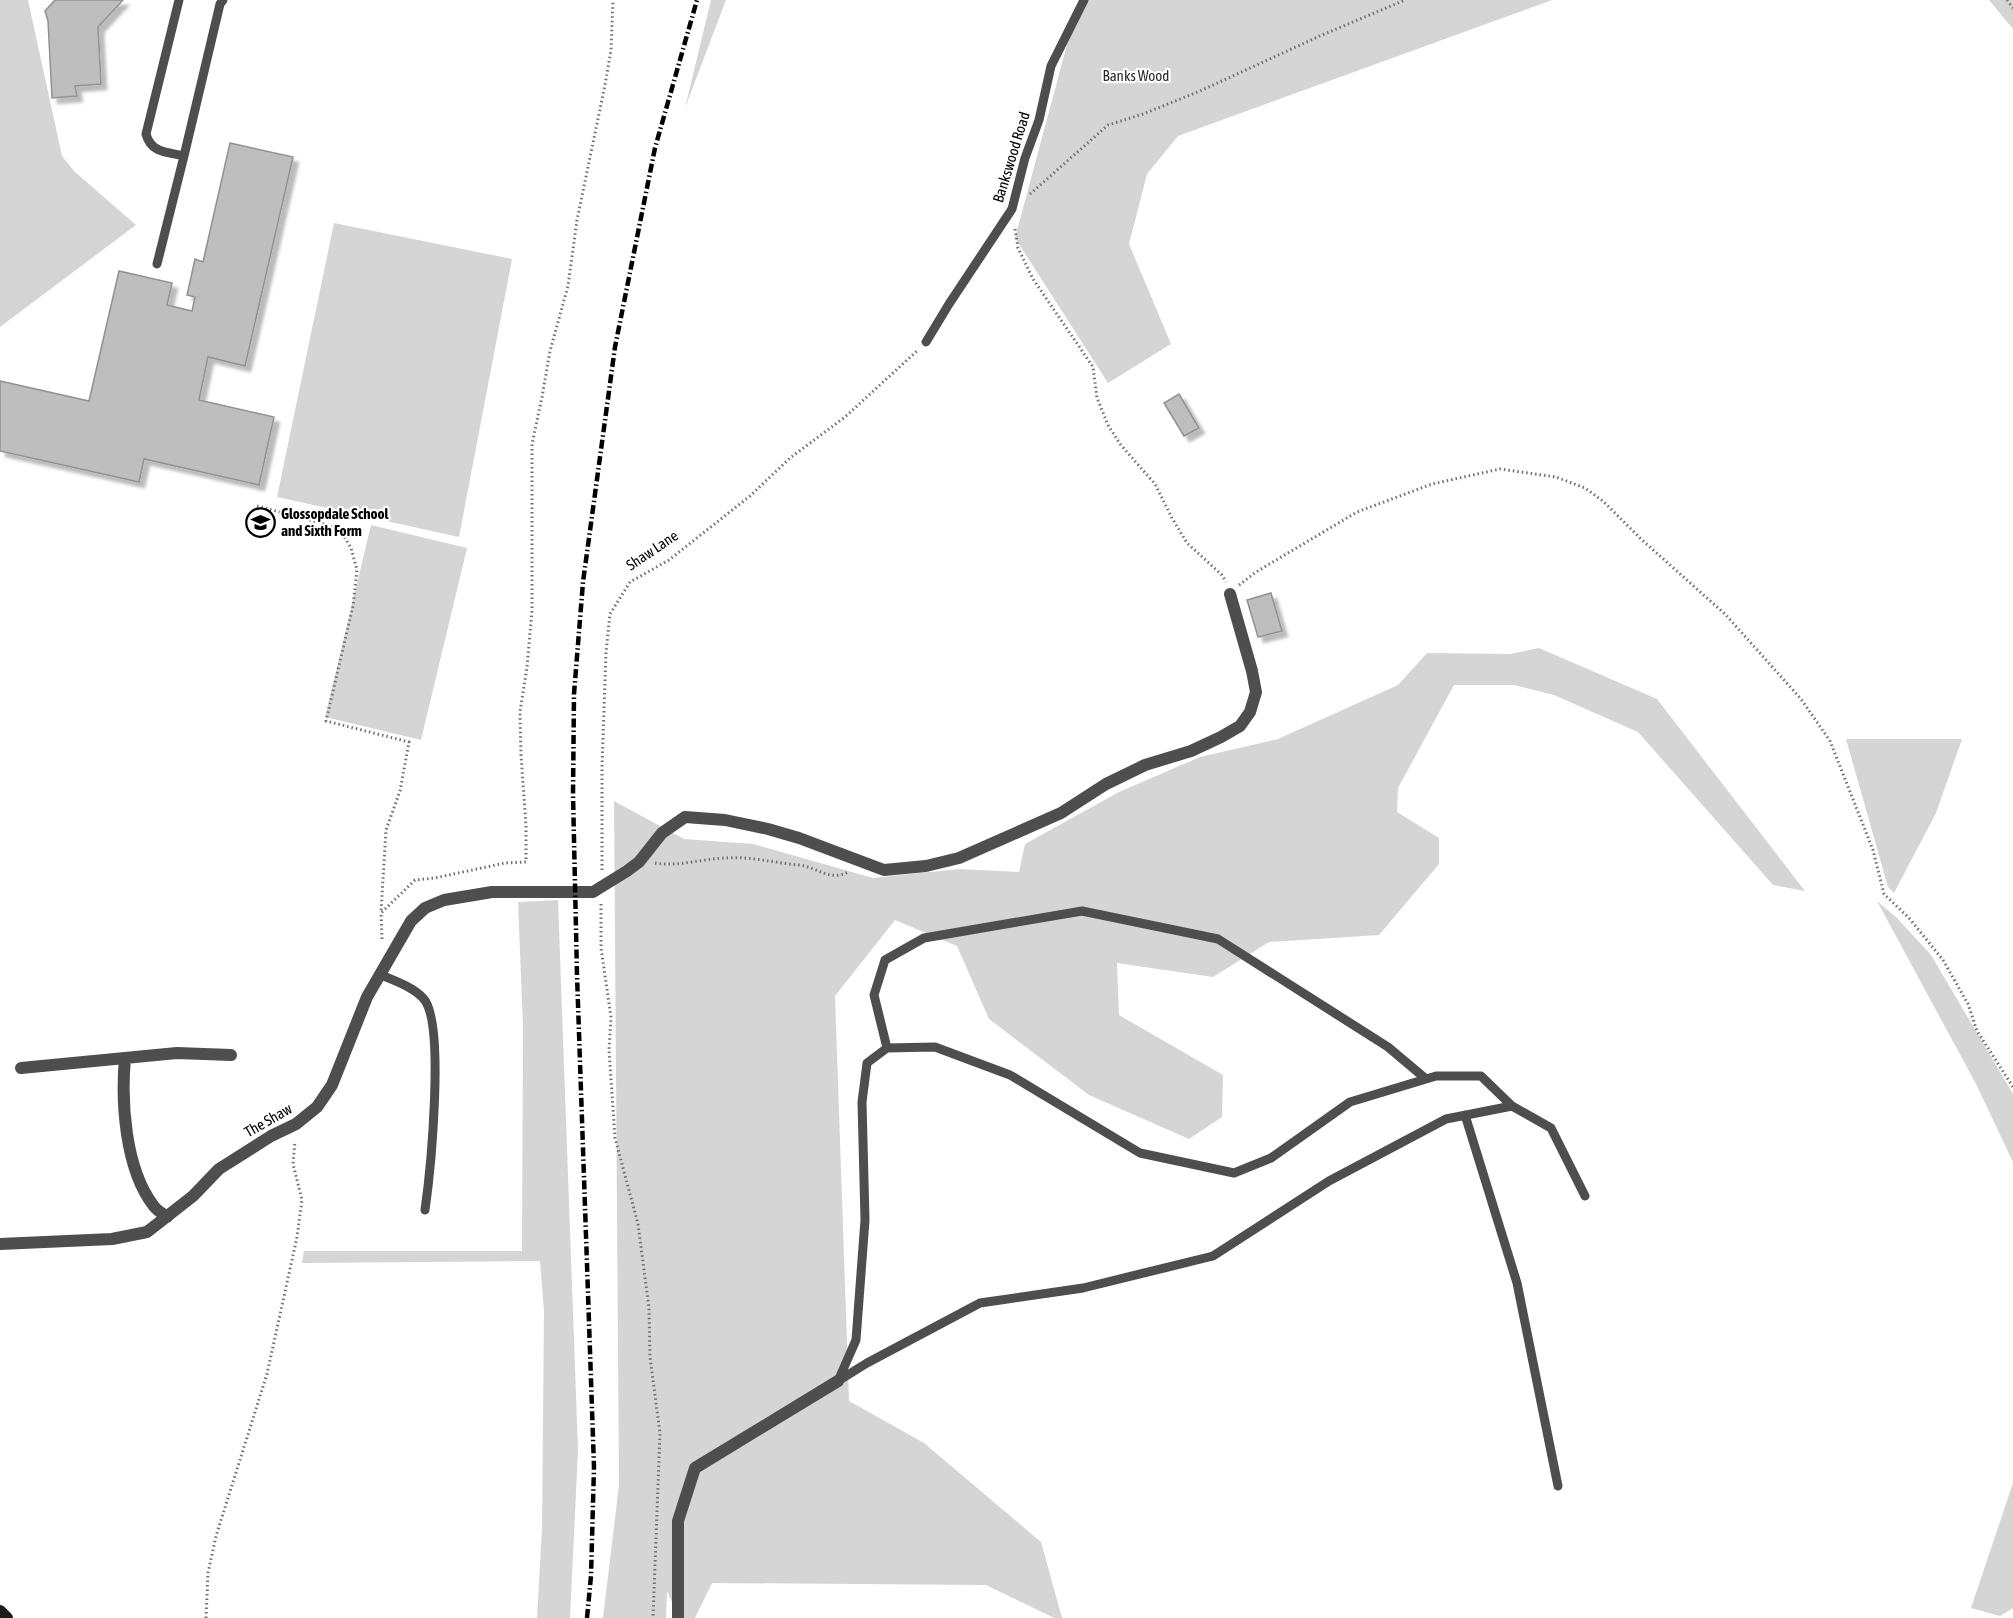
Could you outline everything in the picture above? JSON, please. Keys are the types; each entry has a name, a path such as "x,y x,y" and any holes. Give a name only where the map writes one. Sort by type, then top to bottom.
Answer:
{"street":[{"path":"598,889 627,871 662,833 685,817 740,822 768,829 799,838 884,870 926,866 959,858 1061,813 1106,784 1145,765 1191,751 1239,726 1250,712 1256,692 1230,594"},
{"name":"The Shaw","path":"0,1244 112,1239 147,1232 193,1196 219,1169 270,1136 296,1124 317,1107 332,1085 357,1020 382,969 411,921 425,908 444,900 484,893 598,889"},
{"path":"21,1068 177,1053 231,1055"},
{"path":"125,1058 123,1113 131,1152 143,1188 154,1207 167,1217"},
{"path":"678,1618 678,1521 694,1468 838,1381"},
{"path":"0,1611 7,1618"}],"lane":[{"path":"179,0 146,134 149,143 157,150 184,156"},
{"path":"157,264 220,4 223,0"},
{"name":"Bankswood Road","path":"926,342 1012,209 1025,158 1039,120 1051,66 1084,0"},
{"path":"887,1048 874,995 885,960 924,938 1083,911 1218,939 1388,1047 1426,1079"},
{"path":"382,969 424,998 429,1007 434,1033 435,1102 425,1210"},
{"path":"838,1381 856,1340 865,1220 862,1102 867,1063 887,1048 935,1047 1010,1075 1140,1153 1234,1173 1271,1158 1350,1102 1437,1076 1481,1076 1512,1106 1551,1128 1585,1196"},
{"path":"838,1381 867,1363 980,1303 1083,1288 1213,1256 1329,1181 1446,1119 1512,1106"},
{"path":"1465,1115 1517,1283 1558,1486"}],"path":[{"path":"381,913 415,880 505,863 526,862 520,712 527,668 532,610 532,444 550,351 568,286 577,220 605,85 611,50 613,0"},
{"path":"1405,0 1322,34 1200,91 1143,114 1108,125 1012,209 1018,248 1034,279 1093,367 1097,398 1108,425 1120,444 1155,484 1187,543 1222,575 1230,594 1256,572 1357,512 1432,484 1500,469 1556,477 1585,488 1604,502 1642,540 1725,614 1807,708 1830,741 1873,850 1884,894 1909,918 1943,960 1968,1004 1977,1031 2013,1087"},
{"path":"2007,0 2013,8"},
{"name":"Shaw Lane","path":"653,1618 660,1433 650,1357 649,1308 638,1224 615,1138 609,1050 611,1017 600,948 598,889 606,652 610,614 630,582 669,560 750,496 790,458 845,417 926,342"},
{"path":"257,506 328,525 342,533 351,548 357,570 353,606 326,722 409,742 400,791 386,830 381,913 382,969"},
{"path":"645,853 655,863 671,865 726,858 751,859 804,866 827,875 841,876 852,870 855,859"},
{"path":"206,1618 208,1573 216,1536 267,1374 297,1237 302,1200 293,1164 296,1124"}],"green space":[{"path":"0,0 28,0 62,156 74,171 136,225 0,327"},
{"path":"711,0 726,0 685,108"},
{"name":"Banks Wood","path":"1079,0 1552,0 1178,136 1147,174 1129,244 1171,344 1108,383 1015,238"},
{"path":"1989,0 2013,0 2013,29"},
{"path":"334,223 512,259 459,537 277,497"},
{"path":"371,525 467,548 421,740 325,717"},
{"path":"1539,648 1657,699 1805,891 1773,885 1638,732 1554,695 1514,685 1454,685 1398,788 1397,812 1439,838 1439,864 1379,935 1269,942 1213,977 1117,963 1119,1015 1223,1075 1222,1117 1189,1139 1089,1095 989,1019 957,946 895,920 835,996 849,1401 924,1443 1041,1542 1062,1618 1054,1618 986,1585 712,1583 695,1618 679,1618 667,1591 666,1618 603,1618 619,1485 614,801 684,839 753,844 873,878 959,869 1019,872 1025,844 1119,792 1200,757 1278,739 1398,685 1427,653 1510,654"},
{"path":"1846,739 1962,739 1936,813 1894,893 1888,887"},
{"path":"558,900 578,1450 570,1618 537,1618 542,1529 544,1311 540,1261 302,1263 304,1251 522,1251 523,1026 518,902"},
{"path":"1877,901 1897,918 1931,955 2013,1094 2013,1162 1976,1084"},
{"path":"2013,1483 2013,1608 2000,1616 1971,1608"}],"building":[{"path":"55,0 123,0 98,27 101,84 75,86 77,96 52,98 48,21 45,11"},
{"path":"230,143 293,157 245,366 208,357 199,400 274,417 259,485 144,459 139,482 0,451 0,381 89,401 119,271 172,283 167,305 192,311 195,297 187,295 195,259 203,262"},
{"path":"1179,394 1199,428 1184,436 1164,403"},
{"path":"1271,593 1282,631 1258,637 1247,600"}],"railway":[{"path":"587,1618 591,1576 594,1467 577,975 573,794 574,694 583,582 615,347 655,148 697,0"}],"place":[{"name":"Glossopdale School and Sixth Form","path":"260,522"}]}
